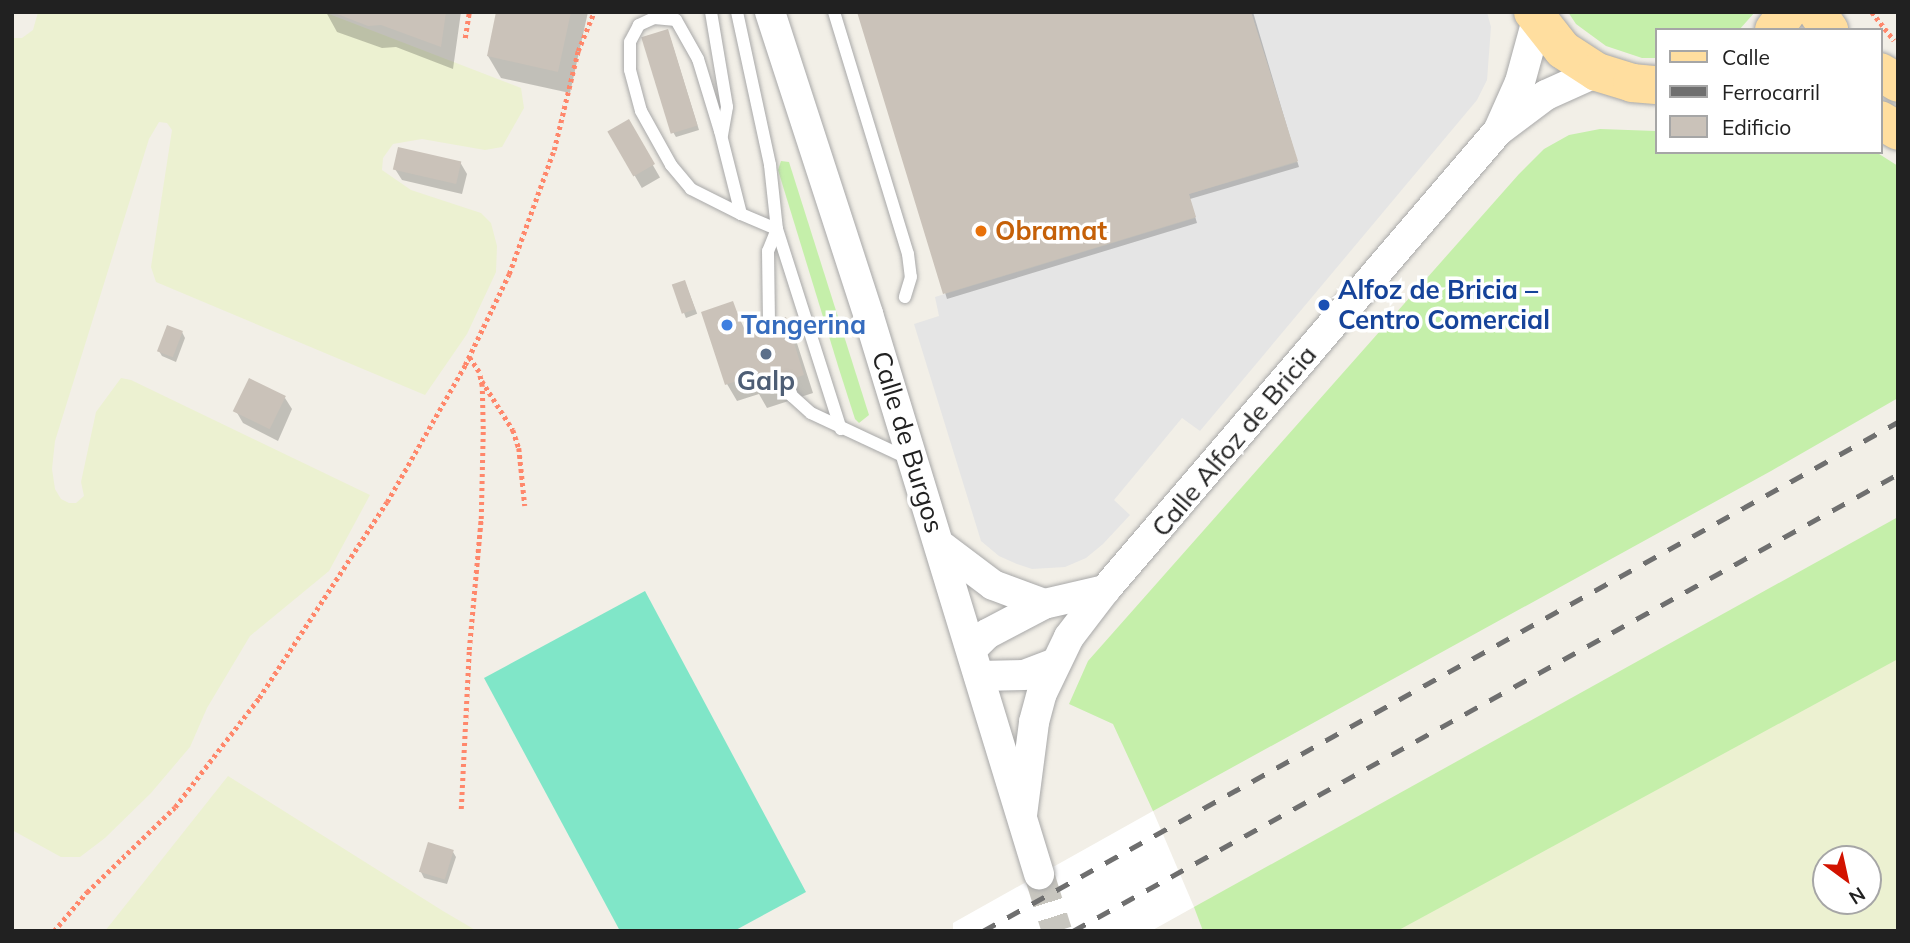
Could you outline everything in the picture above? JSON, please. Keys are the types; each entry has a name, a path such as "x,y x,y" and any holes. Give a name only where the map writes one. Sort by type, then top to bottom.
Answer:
{"main road":[{"path":"1775,28 1787,12"},
{"path":"1817,12 1828,28"},
{"path":"1535,16 1563,50 1597,72 1632,83 1654,85"},
{"path":"1882,73 1898,83"},
{"path":"1882,121 1898,131"}],"street":[{"name":"Calle de Burgos","path":"770,12 940,545 1039,874"},
{"name":"Calle Alfoz de Bricia","path":"1498,131 1520,82 1535,16"},
{"name":"Calle Alfoz de Bricia","path":"1022,815 1034,722 1055,663 1069,637 1104,590 1498,131 1546,95 1597,72"},
{"path":"940,545 993,584 1044,604"},
{"path":"1055,663 1024,675 976,662 987,634 1044,604 1104,590"}],"lane":[{"path":"711,12 727,107 722,136"},
{"path":"737,12 770,164 777,229 841,429"},
{"path":"834,12 908,254 911,278 905,298"},
{"path":"741,214 722,136 698,59 676,20 653,18 639,25 630,42 630,70 641,111 657,141 691,189 741,214 777,229"},
{"path":"769,323 768,251 777,229"},
{"path":"786,381 792,396 811,413 912,460"}],"path":[{"path":"465,38 469,12"},
{"path":"54,931 88,892 175,807 259,698 387,502 469,357 514,262 554,150 578,51 594,12"},
{"path":"1872,12 1889,37 1898,42"},
{"path":"469,357 516,439 525,506"},
{"path":"461,809 469,650 481,519 483,429 480,378"}],"green space":[{"path":"38,12 324,12 521,88 524,108 502,147 485,150 422,139 393,144 383,158 382,170 411,190 481,213 491,223 497,246 496,272 467,334 425,395 156,282 151,267 172,130 167,123 159,122 149,139 55,441 52,469 55,489 61,499 69,503 76,503 84,496 81,482 96,412 121,378 131,380 370,495 329,571 250,636 207,708 190,747 151,793 105,838 80,857 61,857 12,830 12,38 22,38 33,30"},
{"path":"1568,12 1755,12 1741,28 1654,28 1654,58 1642,58 1606,46 1576,24"},
{"path":"1600,129 1654,131 1654,154 1879,154 1898,166 1898,398 1771,471 1153,811 1113,724 1069,704 1088,661 1519,174 1544,149 1569,135"},
{"path":"781,161 789,162 869,415 859,423 855,419 778,170"},
{"path":"1898,517 1898,659 1397,931 1203,931 1194,907"},
{"path":"645,591 806,892 734,931 620,931 484,678"},
{"path":"1898,653 1898,931 1394,931"},
{"path":"228,776 443,911 477,931 105,931"}],"shaded area":[{"path":"1251,12 1487,12 1491,27 1487,80 1477,100 1200,431 1182,418 1114,500 1130,515 1103,544 1086,558 1065,567 1032,569 1017,564 999,556 981,541 914,324 939,316 935,297 1195,218 1189,194 1298,162"}],"pier":[{"path":"1153,811 1194,907 1151,931 953,931 953,923"}],"building":[{"path":"332,12 446,12 441,47 381,25 368,26"},
{"path":"496,12 571,12 558,72 487,56"},
{"name":"Obramat","path":"857,12 1251,12 1298,161 1189,194 1196,217 943,294"},
{"path":"668,29 698,126 671,134 641,37"},
{"path":"629,119 655,164 633,177 607,132"},
{"path":"398,147 461,162 456,184 393,169"},
{"path":"685,280 695,309 682,314 672,285"},
{"path":"733,301 744,331 786,317 804,375 755,391 751,376 725,385 701,312"},
{"path":"167,325 183,331 173,357 157,351"},
{"path":"249,378 286,396 270,429 233,411"},
{"path":"428,842 454,850 445,880 419,872"}],"tunnel":[{"path":"1039,874 1057,931"}],"railway":[{"path":"983,931 1898,422"},
{"path":"1073,931 1898,474"}],"place":[{"name":"Obramat","path":"981,231"},
{"name":"Alfoz de Bricia – Centro Comercial","path":"1324,305"},
{"name":"Tangerina","path":"727,325"},
{"name":"Galp","path":"766,354"}]}
